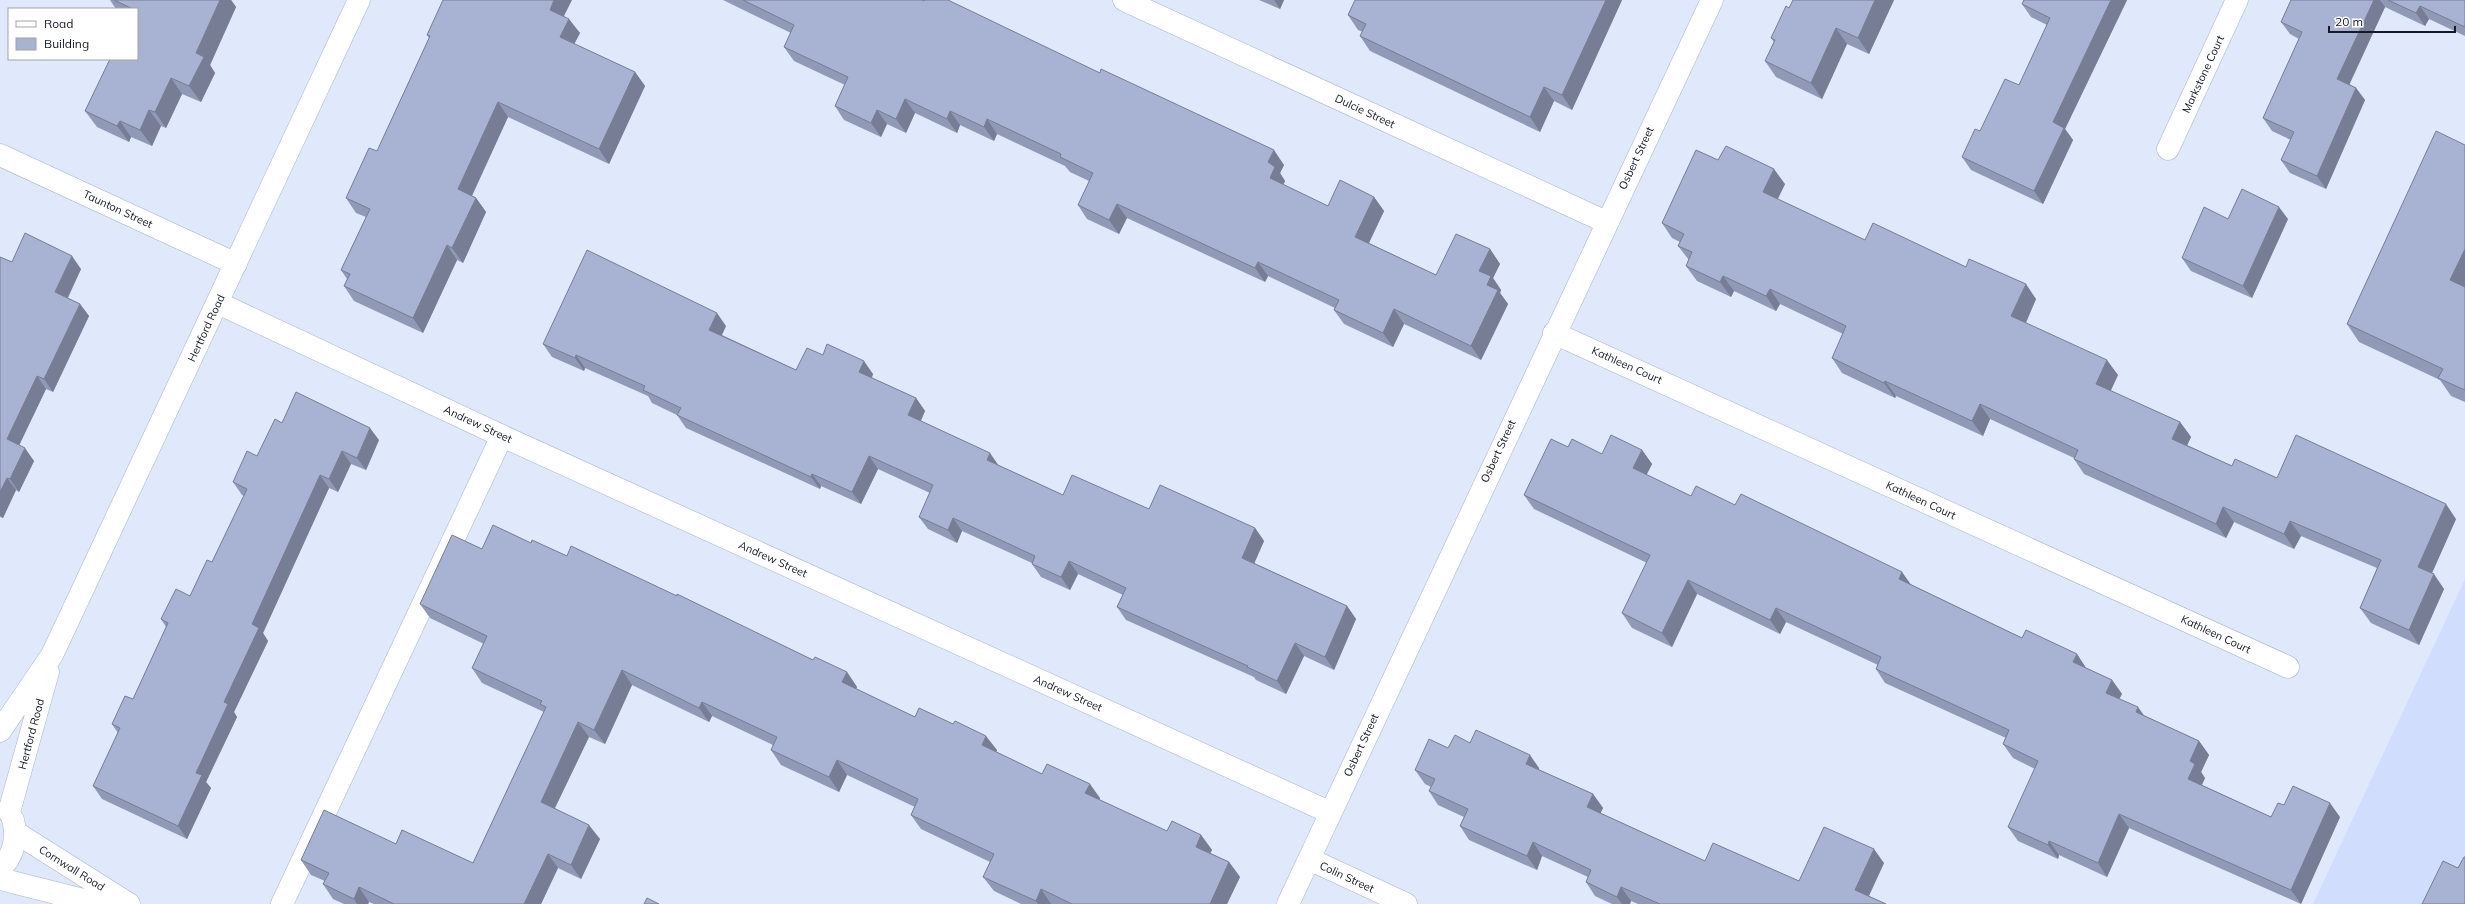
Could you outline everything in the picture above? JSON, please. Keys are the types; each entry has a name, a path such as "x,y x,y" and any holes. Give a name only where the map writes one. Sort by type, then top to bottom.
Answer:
{"street":[{"name":"Hertford Road","path":"0,731 52,655 359,0"},
{"name":"Dulcie Street","path":"1124,0 1606,222"},
{"name":"Osbert Street","path":"1288,904 1329,812 1554,332 1712,0"},
{"name":"Markstone Court","path":"2168,148 2237,0"},
{"name":"Taunton Street","path":"0,155 236,264"},
{"name":"Andrew Street","path":"218,303 502,436 1329,812"},
{"name":"Kathleen Court","path":"1554,332 2288,667"},
{"path":"282,904 502,436"},
{"name":"Hertford Road","path":"0,870 9,858 8,814 52,655"},
{"name":"Cornwall Road","path":"8,814 129,904"},
{"name":"Colin Street","path":"1309,859 1406,904"},
{"name":"Cornwall Road","path":"0,879 99,904"}],"shaded area":[{"path":"2465,579 2465,904 2313,904"}],"building":[{"path":"114,0 220,0 196,53 204,57 189,86 171,78 155,112 149,110 140,130 120,121 117,126 85,111 110,60 138,60 138,8 131,8"},
{"path":"443,0 554,0 550,10 569,19 560,37 635,72 599,149 498,102 458,189 476,198 452,248 447,245 413,318 344,286 350,274 341,270 370,209 346,198 369,148 377,151 430,36 427,35"},
{"path":"743,0 948,0 1100,73 1101,69 1274,150 1268,162 1275,167 1270,178 1328,206 1340,180 1374,197 1355,237 1436,275 1456,234 1490,249 1479,271 1491,276 1487,285 1498,290 1471,346 1394,309 1383,333 1334,310 1339,300 1258,262 1255,268 1117,204 1109,220 1078,205 1093,173 1060,157 1061,154 987,119 984,127 950,111 947,119 905,99 896,119 877,110 871,123 835,106 848,77 784,47 794,25"},
{"path":"1355,0 1606,0 1562,95 1544,87 1530,117 1360,36 1366,24 1348,15"},
{"path":"1793,0 1875,0 1858,38 1836,28 1811,83 1765,61 1775,40 1771,38 1786,6 1789,8"},
{"path":"2024,0 2111,0 2053,122 2064,128 2034,191 1962,157 1975,129 1980,131 2005,79 2019,85 2050,18 2022,4"},
{"path":"2291,0 2374,0 2337,79 2356,88 2317,176 2281,160 2294,132 2263,118 2302,32 2281,22"},
{"path":"2388,0 2465,0 2465,27 2420,6 2416,13"},
{"path":"2436,131 2465,145 2465,249 2450,280 2465,287 2465,390 2438,378 2443,369 2347,324"},
{"path":"1726,146 1774,169 1763,192 1865,240 1873,223 1966,267 1969,259 2026,284 2011,316 2107,360 2096,384 2180,422 2172,439 2232,466 2235,459 2277,478 2296,435 2446,504 2418,567 2434,574 2409,630 2360,608 2381,560 2290,521 2284,534 2223,507 2216,524 2074,459 2078,450 1980,404 1972,421 1885,381 1884,383 1832,358 1846,326 1770,289 1766,296 1723,276 1720,282 1686,266 1692,252 1678,246 1684,234 1662,223 1696,150 1718,160"},
{"path":"2242,189 2279,207 2243,286 2182,258 2204,207 2228,219"},
{"path":"25,233 72,256 55,292 80,304 44,379 37,376 7,439 25,448 10,479 7,478 0,492 0,257 12,262"},
{"path":"587,250 717,313 709,330 796,370 807,348 823,355 827,344 864,361 859,372 916,398 908,415 990,453 987,460 1063,495 1072,475 1149,509 1160,485 1255,528 1242,558 1347,606 1325,657 1295,643 1277,681 1247,667 1248,666 1117,607 1126,588 1069,561 1061,577 1032,564 1035,556 953,518 948,530 919,517 933,485 869,456 852,492 812,474 811,477 677,415 681,408 643,390 645,386 576,355 575,358 543,344"},
{"path":"296,392 370,428 357,458 342,451 329,479 320,475 252,624 259,628 224,702 228,704 196,773 202,775 178,826 93,786 120,728 112,724 125,696 133,699 168,623 161,619 176,589 190,596 207,560 212,562 247,489 233,482 247,451 257,456 275,419 282,423"},
{"path":"1611,435 1642,450 1633,468 1691,496 1696,486 1735,505 1741,494 1902,572 1899,579 2022,638 2026,630 2077,654 2073,662 2112,680 2106,693 2138,707 2136,712 2199,741 2190,761 2195,764 2188,779 2271,817 2278,803 2284,805 2293,786 2330,803 2291,890 2119,814 2098,863 2049,841 2048,845 2008,827 2038,761 2003,744 2009,730 1876,669 1881,657 1776,608 1770,620 1688,580 1662,633 1622,613 1650,555 1524,495 1551,439 1568,447 1572,439 1602,454"},
{"path":"493,525 531,543 532,540 567,556 571,546 677,596 677,594 813,660 815,657 847,672 842,682 915,717 919,708 953,724 955,721 986,736 982,745 1042,774 1047,764 1090,784 1085,793 1167,831 1172,821 1201,835 1196,847 1229,862 1210,904 1072,904 1041,889 1036,901 983,877 994,854 911,815 918,799 837,760 829,777 771,750 777,737 702,702 699,708 622,670 594,730 578,722 541,802 589,825 571,865 548,854 524,904 394,904 359,887 354,899 323,884 329,873 301,860 324,810 396,844 402,830 473,863 546,707 540,704 542,701 472,668 487,636 420,604 452,535 482,549"},
{"path":"1476,730 1530,755 1526,764 1593,794 1587,807 1705,861 1713,843 1799,881 1824,827 1874,849 1855,890 1886,904 1660,904 1621,887 1617,897 1586,882 1591,870 1533,842 1527,856 1460,826 1468,809 1429,791 1435,779 1415,770 1429,739 1448,748 1455,735 1470,743"},
{"path":"2464,857 2465,904 2422,904 2443,861 2458,868"},
{"path":"647,898 659,904 644,904"}]}
